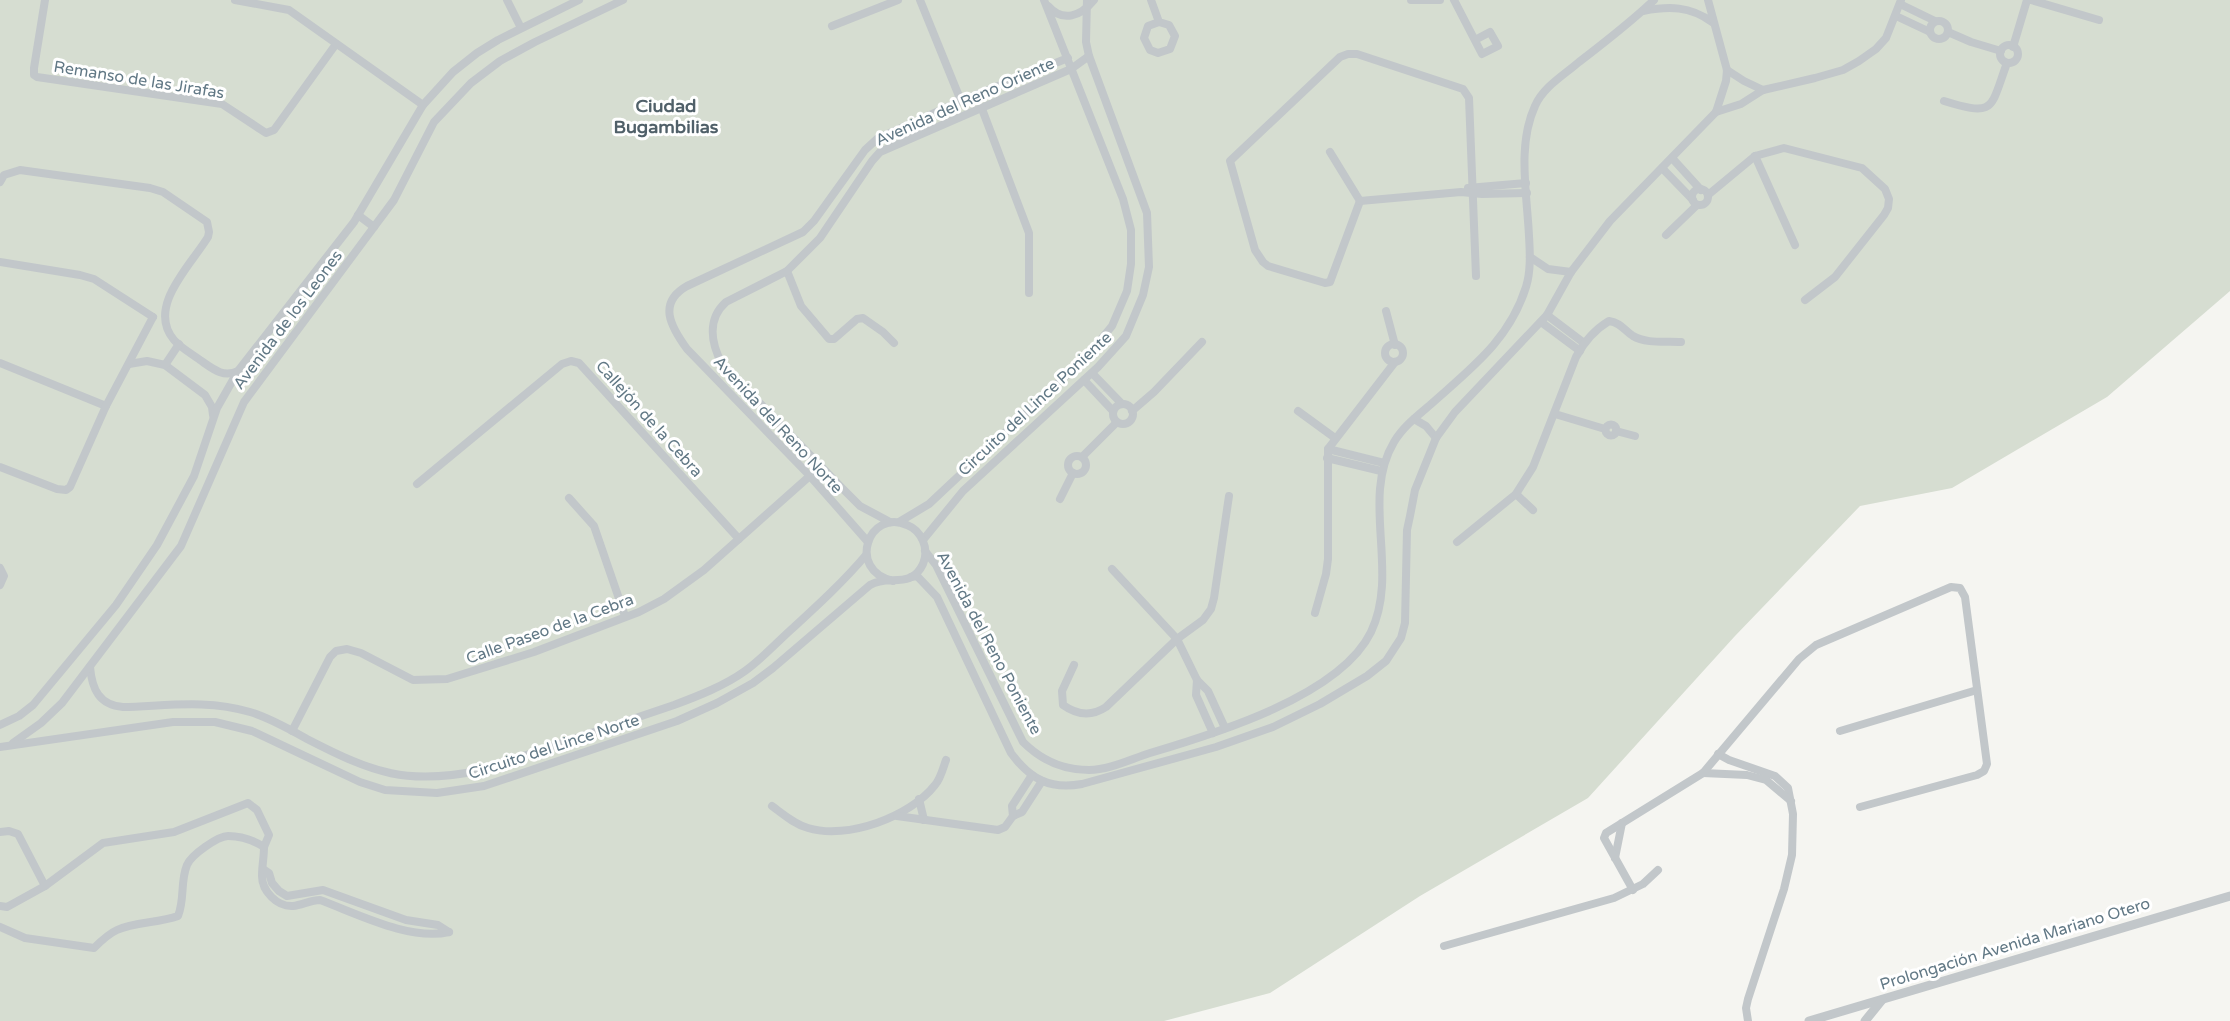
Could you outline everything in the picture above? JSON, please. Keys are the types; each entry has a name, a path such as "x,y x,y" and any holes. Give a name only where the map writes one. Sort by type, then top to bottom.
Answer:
{"street":[{"name":"Remanso de las Jirafas","path":"45,0 34,75 222,104 266,133 274,130 336,44"},
{"path":"235,0 290,10 423,105"},
{"path":"507,0 521,28"},
{"name":"Avenida de los Leones","path":"0,725 20,716 33,705 109,613 158,545 194,476 213,417 238,370 358,215 423,105 453,72 498,40 579,0"},
{"name":"Avenida de los Leones","path":"12,743 42,723 62,704 182,546 244,402 394,200 434,122 471,83 500,61 623,0"},
{"path":"832,26 898,0"},
{"path":"920,0 961,101"},
{"path":"1044,0 1050,9 1063,16 1078,14 1094,0"},
{"name":"Circuito del Lince Poniente","path":"899,522 929,504 1088,355 1112,326 1127,291 1131,264 1131,230 1123,199 1044,0"},
{"name":"Circuito del Lince Poniente","path":"923,540 958,496 1092,373 1126,336 1143,295 1149,258 1147,213 1089,56 1086,42 1087,0"},
{"path":"1151,0 1160,22 1169,25 1175,36 1170,49 1158,53 1150,50 1143,38 1148,26 1160,22"},
{"path":"1411,0 1440,0"},
{"path":"1454,0 1475,40"},
{"name":"Avenida del Reno Poniente","path":"925,551 936,565 1023,742 1033,752 1060,766 1094,770 1213,733 1293,698 1334,675 1356,656 1370,634 1383,586 1379,495 1383,467 1394,441 1414,419 1502,338 1518,310 1527,285 1530,257 1525,135 1535,105 1550,86 1654,0"},
{"path":"1708,0 1712,22 1727,70 1763,90"},
{"path":"2013,46 2029,0 2099,20"},
{"path":"1716,112 1742,104 1763,90 1843,70 1876,49 1886,38 1900,2 1935,21 1946,22 1948,32 1946,37 1941,39 1933,37 1930,32 1896,16"},
{"path":"1643,11 1672,7 1695,11 1712,22"},
{"path":"1930,32 1930,27 1935,21"},
{"path":"1948,32 2001,51"},
{"path":"2007,63 2001,57 2001,51 2006,46 2013,46"},
{"path":"2007,63 2013,62 2017,57 2017,51 2013,46"},
{"path":"1360,201 1329,283 1273,268 1263,262 1255,250 1230,161 1340,57 1348,54 1357,54 1467,92 1476,276"},
{"name":"Avenida del Reno Oriente","path":"722,364 713,341 712,331 713,321 719,308 726,302 787,271 820,238 880,152 1071,69 1089,56"},
{"name":"Avenida del Reno Oriente","path":"672,325 671,299 677,292 803,232 814,221 871,144 883,135 1068,58"},
{"path":"1944,100 1971,110 1985,108 1992,104 2007,63"},
{"name":"Avenida del Reno Poniente","path":"911,576 917,576 937,597 1011,753 1018,763 1032,775 1053,785 1082,784 1216,747 1273,727 1320,704 1368,676 1386,661 1401,638 1405,623 1407,530 1415,490 1436,438 1455,412 1544,318 1571,272 1610,221 1716,112 1727,70"},
{"path":"982,109 1029,233 1029,293"},
{"path":"1666,235 1695,202 1694,192 1704,192 1755,156 1784,148 1862,168 1886,189 1889,199 1888,208 1835,278 1805,300"},
{"path":"1330,152 1360,201"},
{"path":"1755,156 1795,244"},
{"path":"1662,168 1695,202 1704,204 1704,192 1671,158"},
{"path":"0,182 4,175 20,170 150,188 163,192 207,222 208,237 168,296 165,316 169,332 179,344 218,372 230,374 238,370"},
{"path":"1360,201 1461,192 1526,183"},
{"path":"1472,190 1527,194"},
{"path":"358,215 374,227"},
{"path":"1530,257 1548,269 1571,272"},
{"path":"0,262 80,274 94,279 153,317 165,316"},
{"path":"787,271 801,306 829,339 834,339 857,319 863,318 894,343"},
{"path":"1315,613 1328,558 1328,453 1335,438 1395,362 1400,360 1403,353 1402,348 1395,345 1386,311"},
{"path":"0,467 57,489 66,490 73,483 106,406 153,317"},
{"path":"1544,318 1584,343"},
{"path":"1544,318 1580,351"},
{"path":"1457,542 1516,494 1533,467 1584,343 1600,327 1609,321 1620,323 1634,336 1648,341 1681,342"},
{"name":"Avenida del Reno Norte","path":"672,325 687,349 810,476 868,542"},
{"path":"1132,411 1154,392 1202,342"},
{"path":"165,365 179,344"},
{"path":"129,364 147,361 165,365 208,399 213,417"},
{"name":"Callejón de la Cebra","path":"417,484 562,364 571,361 579,363 739,539"},
{"path":"0,363 106,406"},
{"name":"Avenida del Reno Norte","path":"722,364 860,506 890,522"},
{"path":"1092,373 1122,404 1132,411 1132,418 1127,423 1117,422 1113,417 1116,406 1122,404"},
{"path":"723,386 733,376"},
{"path":"1084,380 1113,411"},
{"path":"1298,411 1335,438"},
{"path":"1555,414 1605,429 1612,424 1616,427 1616,431 1635,436"},
{"path":"1414,419 1426,426 1436,438"},
{"path":"1082,457 1117,422"},
{"path":"1328,453 1383,467"},
{"path":"1074,456 1082,457 1086,460 1086,468 1080,474 1073,473 1068,466 1070,459 1074,456"},
{"name":"Calle Paseo de la Cebra","path":"292,731 330,657 336,651 361,653 413,680 447,680 534,652 664,599 704,570 821,466"},
{"path":"1060,499 1073,473"},
{"path":"1516,494 1533,510"},
{"path":"1074,665 1062,691 1063,705 1080,713 1095,713 1106,707 1177,639 1203,620 1211,609 1229,496"},
{"path":"569,498 594,526 625,616"},
{"path":"890,522 899,522 916,530 923,540 925,551 922,566 911,576 893,581 885,579 872,570 866,555 868,542 880,526 890,522"},
{"name":"Circuito del Lince Norte","path":"90,667 92,683 97,696 113,706 200,703 216,705 262,716 353,762 400,776 435,778 454,776 482,770 696,697 726,682 745,671 764,654 849,576 866,555"},
{"path":"1112,568 1177,639 1197,680 1208,691 1225,728"},
{"path":"0,585 4,580 2,570"},
{"name":"Circuito del Lince Norte","path":"12,743 173,722 215,722 252,731 360,782 386,790 421,793 456,792 484,786 677,721 717,703 753,683 773,668 870,585 880,581 893,581"},
{"path":"1633,890 1604,838 1606,833 1703,773 1799,659 1816,645 1951,587 1960,588 1965,597 1987,764 1984,771 1977,775 1860,807"},
{"path":"1197,680 1196,695 1213,733"},
{"path":"1840,731 1977,690"},
{"path":"0,747 12,743"},
{"path":"1719,754 1729,760 1775,776 1788,788 1791,801 1794,832 1792,855 1784,889 1748,999 1746,1008 1748,1021"},
{"path":"897,816 935,785 946,760"},
{"path":"1703,773 1747,775 1766,780 1791,801"},
{"path":"1013,816 1012,806 1032,775"},
{"path":"772,806 798,824 826,831 849,830 897,816 998,831 1005,827 1013,816 1022,812 1042,781"},
{"path":"919,799 924,820"},
{"path":"0,906 7,907 45,886 103,843 174,832 248,803 257,810 269,835 264,847 262,877 273,900 286,906 321,900 404,930 436,935 449,932 438,925 386,914 323,890 287,896 279,891 272,883 269,873 263,869"},
{"path":"1615,858 1622,823"},
{"path":"0,832 9,831 18,834 45,886"},
{"path":"0,927 25,938 94,948 118,929 178,916 183,904 183,883 188,863 202,849 226,835 253,840 264,847"},
{"path":"1444,946 1597,904 1633,890 1658,870"},
{"name":"Prolongación Avenida Mariano Otero","path":"1812,1020 1842,1016 1882,1000 2230,896"},
{"path":"1865,1021 1882,1000"}],"shaded area":[{"path":"0,0 2230,0 2230,291 2107,397 1952,488 1860,506 1735,636 1588,798 1420,896 1270,993 1164,1021 0,1021"}],"district":[{"name":"Ciudad Bugambilias","path":"666,116"}]}
